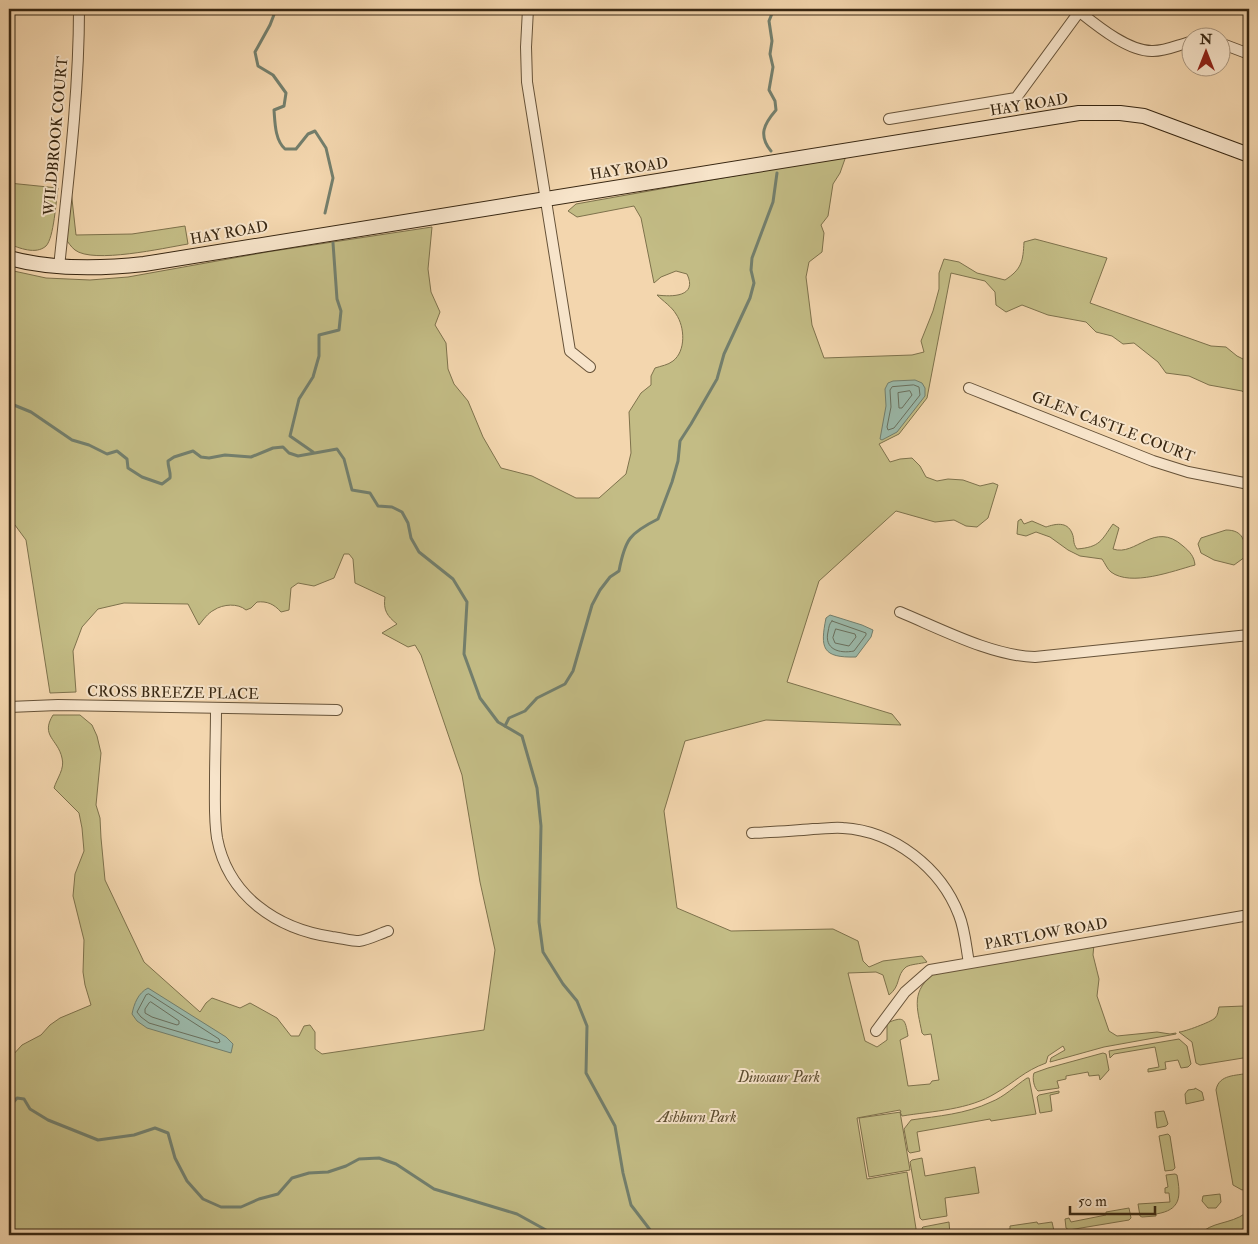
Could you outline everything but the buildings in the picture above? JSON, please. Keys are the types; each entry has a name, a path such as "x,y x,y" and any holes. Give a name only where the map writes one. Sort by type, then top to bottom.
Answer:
{"street":[{"name":"WILDBROOK COURT","path":"59,266 76,105 79,9"},
{"path":"528,9 526,68 570,351 590,367"},
{"path":"889,120 1016,98 1078,10 1112,35 1137,48 1150,51 1164,50 1180,45"},
{"path":"1230,47 1249,54"},
{"name":"HAY ROAD","path":"9,258 59,266 114,268 144,264 1079,114 1120,113 1144,116 1249,155"},
{"name":"GLEN CASTLE COURT","path":"969,388 1153,462 1188,472 1249,484"},
{"path":"900,612 996,651 1019,657 1035,657 1249,635"},
{"name":"CROSS BREEZE PLACE","path":"9,706 64,705 337,710"},
{"path":"216,709 215,821 223,858 241,889 252,902 278,921 308,933 359,941 388,931"},
{"path":"752,833 843,828 863,831 898,845 914,855 928,868 951,898 959,915 969,963"},
{"name":"PARTLOW ROAD","path":"876,1032 905,992 930,970 1249,915"}],"green space":[{"path":"846,156 840,173 833,184 828,216 821,225 824,233 822,252 809,262 806,277 812,325 824,358 912,355 924,352 921,341 933,311 939,289 939,273 944,259 959,262 977,273 1005,280 1015,272 1020,264 1024,242 1035,239 1107,258 1090,303 1211,346 1226,347 1237,356 1249,362 1249,397 1242,391 1209,385 1189,376 1166,373 1158,362 1134,343 1123,344 1112,336 1096,332 1086,322 1048,315 1022,305 1006,312 996,305 995,292 985,281 951,273 927,398 899,434 879,444 890,462 912,458 920,466 926,477 937,481 948,479 963,480 980,486 993,483 998,485 988,518 977,527 966,526 954,520 935,522 896,511 819,581 787,682 892,714 901,725 766,720 685,741 664,811 677,908 731,931 833,929 858,941 863,961 869,967 883,961 922,956 927,962 906,967 901,973 893,992 889,995 883,975 876,972 848,973 865,1041 877,1047 887,1040 887,1023 900,1019 905,1022 908,1036 900,1040 908,1086 930,1084 932,1081 939,1080 931,1034 924,1035 922,1033 917,1007 917,1000 922,986 936,972 1094,944 1093,955 1099,979 1097,996 1109,1031 1117,1036 1157,1032 1176,1034 1104,1047 1050,1062 1051,1058 1065,1050 1063,1046 1048,1056 1046,1063 1026,1073 996,1093 974,1103 951,1109 902,1116 900,1110 857,1118 867,1179 907,1172 917,1235 250,1235 231,1233 233,1235 180,1235 179,1232 152,1235 22,1235 9,1230 9,1057 22,1045 41,1035 60,1018 91,1005 83,972 84,940 73,896 75,874 84,851 82,828 79,813 54,788 62,770 63,762 60,752 49,733 49,722 53,715 80,715 92,725 101,753 96,805 100,818 105,880 144,962 200,1012 212,998 240,1008 250,1003 277,1018 291,1036 299,1036 304,1026 310,1025 315,1032 315,1049 322,1054 484,1030 495,950 480,882 462,775 421,655 415,645 408,647 382,633 397,624 386,612 385,597 355,583 353,559 349,554 344,554 334,578 314,586 298,583 291,588 289,610 281,612 273,605 264,602 257,602 246,610 235,605 226,606 212,611 199,625 188,604 124,603 98,609 82,627 73,651 76,692 50,693 26,540 9,517 9,270 46,278 90,280 128,277 267,252 432,227 428,269 431,292 440,312 435,325 446,343 448,369 454,384 468,401 483,437 501,468 532,476 576,498 599,498 626,474 631,453 629,412 641,393 651,385 651,376 655,368 673,361 677,357 682,345 683,339 679,319 672,309 657,295 670,296 682,294 689,287 689,282 687,274 676,271 661,277 654,283 641,218 634,206 577,217 568,211 576,204"},
{"path":"9,183 58,188 51,235 49,242 42,249 28,250 9,244"},
{"path":"71,190 76,235 132,234 185,226 188,244 129,254 97,256 75,250 65,238"},
{"path":"1021,519 1024,524 1032,521 1046,527 1057,524 1064,525 1070,529 1077,549 1095,545 1106,535 1113,524 1119,528 1113,549 1130,548 1154,538 1173,539 1190,552 1195,565 1141,578 1119,576 1110,571 1102,559 1080,556 1050,537 1036,532 1026,536 1017,534 1018,521"},
{"path":"1226,530 1240,534 1244,541 1245,557 1234,565 1214,560 1201,553 1198,544 1201,538"},
{"path":"1244,1006 1250,1023 1249,1054 1243,1058 1200,1065 1196,1063 1192,1042 1179,1032 1213,1020 1217,1016 1219,1007"},
{"path":"1179,1039 1187,1046 1191,1064 1188,1067 1181,1068 1178,1060 1165,1062 1166,1069 1148,1072 1148,1069 1159,1067 1155,1047 1114,1054 1110,1058 1109,1051"},
{"path":"1103,1053 1106,1054 1109,1070 1100,1080 1099,1075 1089,1076 1088,1072 1066,1076 1066,1079 1057,1081 1059,1088 1038,1091 1035,1088 1034,1073"},
{"path":"1249,1073 1249,1188 1242,1190 1233,1185 1216,1090 1224,1078"},
{"path":"1029,1078 1036,1114 991,1121 990,1119 917,1132 920,1151 910,1153 908,1151 904,1129 911,1120 952,1114 981,1106 996,1100"},
{"path":"1195,1088 1202,1092 1204,1100 1186,1104 1185,1094 1188,1090"},
{"path":"1059,1091 1059,1093 1050,1095 1052,1111 1040,1113 1037,1097"},
{"path":"1164,1111 1168,1124 1157,1128 1155,1112"},
{"path":"900,1112 910,1170 869,1177 859,1118"},
{"path":"1168,1134 1170,1136 1175,1168 1165,1171 1159,1136"},
{"path":"922,1158 925,1176 975,1167 979,1193 945,1198 947,1216 922,1220 920,1218 910,1162"},
{"path":"1166,1175 1177,1175 1179,1196 1175,1206 1156,1214 1156,1216 1140,1216 1138,1204 1170,1202 1169,1193 1165,1193 1165,1188 1168,1187"},
{"path":"1220,1194 1221,1202 1216,1208 1208,1208 1202,1201 1203,1196"},
{"path":"1129,1208 1131,1218 1129,1220 1069,1230 1066,1228 1065,1219 1069,1218 1071,1222 1106,1215 1106,1212"},
{"path":"1249,1213 1249,1235 1199,1235 1209,1227 1233,1220"},
{"path":"949,1222 950,1234 923,1235 923,1227"},
{"path":"1037,1222 1038,1224 1052,1222 1054,1231 1041,1235 977,1235 1010,1229 1010,1226"}],"water":[{"path":"915,380 922,383 925,388 925,396 897,432 882,440 880,439 886,406 885,389 888,383"},
{"path":"830,615 873,630 871,637 856,657 836,656 826,649 823,637 824,628 826,618"},
{"path":"148,988 226,1037 233,1044 231,1053 147,1028 137,1021 132,1014 134,1006 139,996"}],"waterway":[{"path":"279,9 275,12 255,52 258,66 273,75 286,93 284,106 274,110 276,131 279,141 285,149 296,149 308,134 315,131 326,148 333,178 325,213"},
{"path":"771,151 764,135 768,120 776,110 775,101 769,90 773,67 770,54 772,41 769,21 773,11 782,11 784,9"},
{"path":"505,726 509,718 525,711 537,698 565,684 573,671 592,605 600,590 610,577 619,571 624,551 630,538 658,519 678,461 680,441 717,379 724,354 750,298 754,283 751,270 752,258 773,202 777,173"},
{"path":"313,452 290,436 299,399 313,377 319,356 319,335 339,330 341,311 337,299 333,243"},
{"path":"9,403 31,412 72,440 89,445 107,454 117,451 127,459 128,468 142,477 162,484 170,478 168,461 193,451 201,457 209,458 225,455 251,457 273,448 283,447 289,453 298,456 337,449 344,459 352,490 370,493 378,506 392,507 402,512 408,523 411,538 419,552 453,579 467,602 464,654 480,698 498,722 522,736 537,788 541,826 539,922 543,952 563,984 577,1001 587,1026 586,1073 615,1126 631,1205 654,1235"},
{"path":"9,1123 12,1104 17,1098 24,1099 30,1109 48,1120 98,1140 134,1135 155,1128 168,1133 175,1158 187,1181 203,1199 221,1207 241,1207 259,1199 278,1194 292,1178 309,1173 328,1172 359,1159 379,1158 396,1164 434,1189 517,1214 555,1235"}],"park label":[{"name":"Dinosaur Park","path":"779,1077"},
{"name":"Ashburn Park","path":"697,1117"}]}
